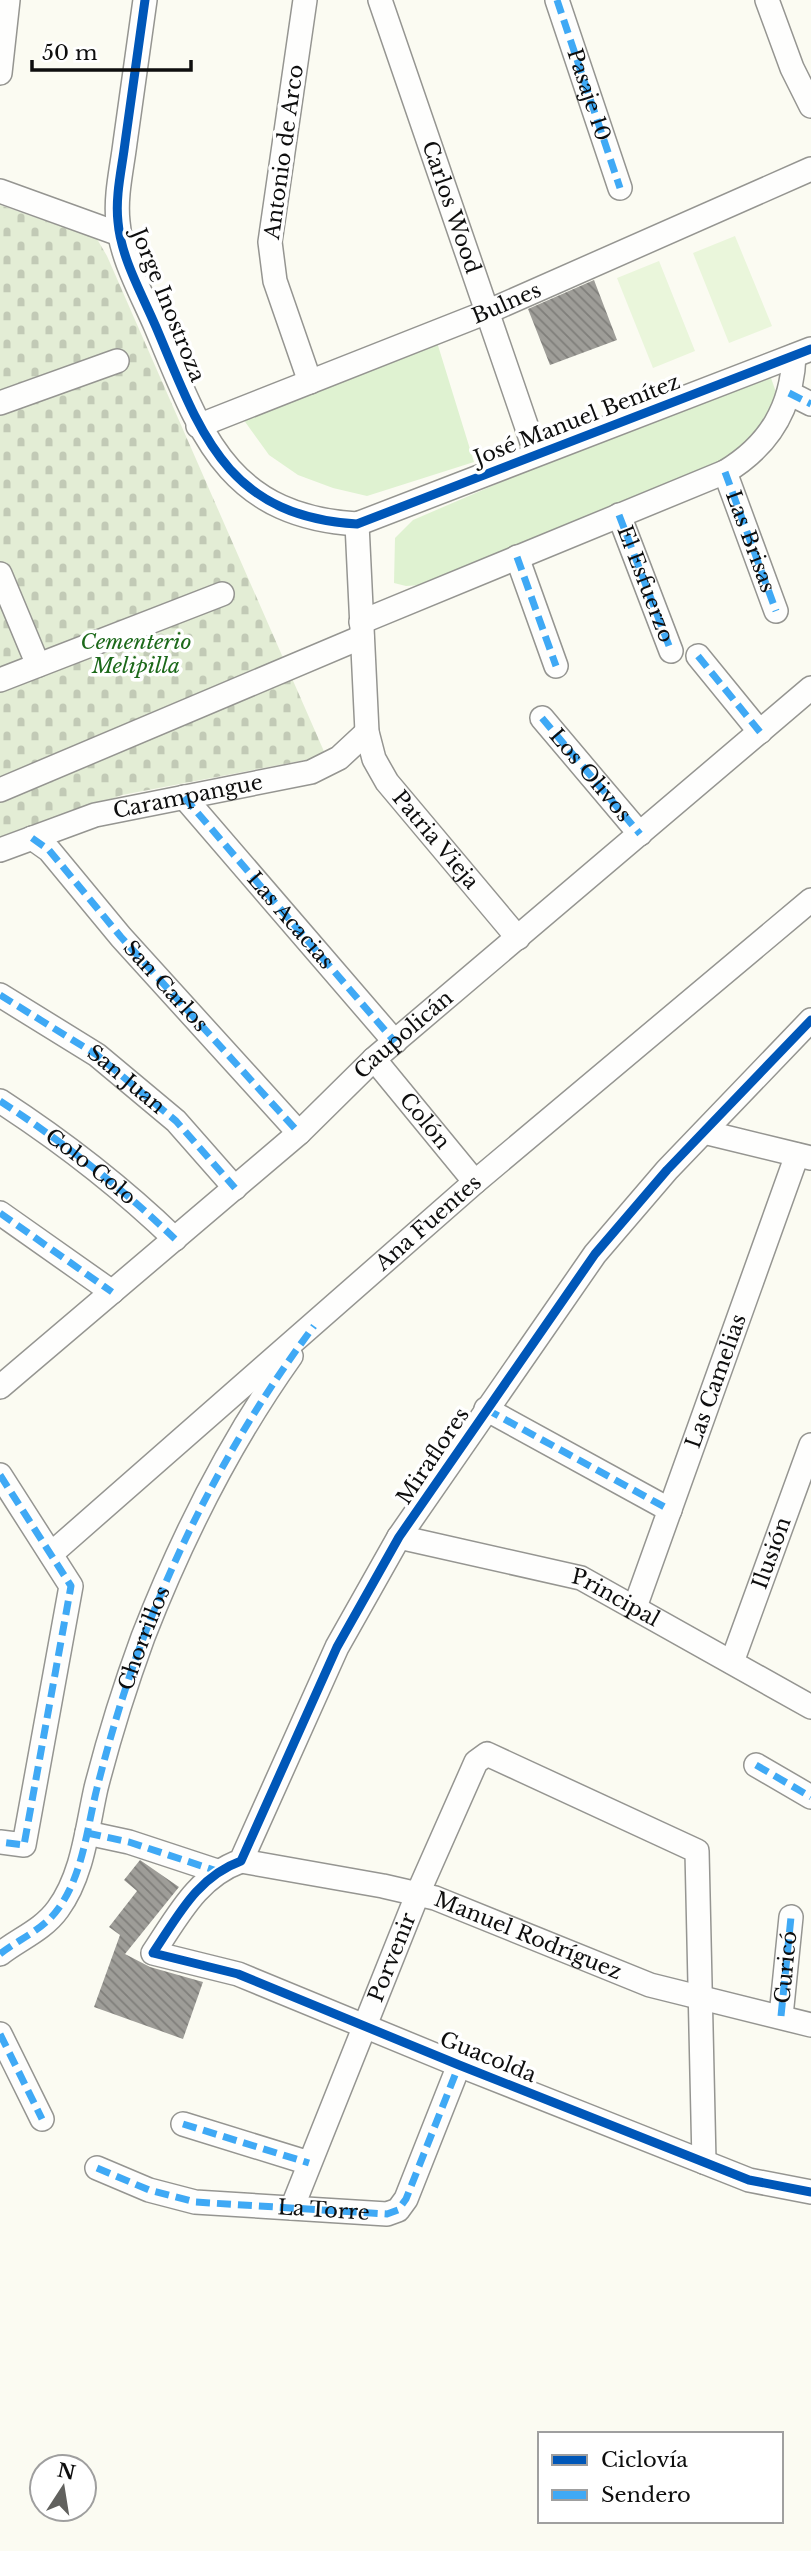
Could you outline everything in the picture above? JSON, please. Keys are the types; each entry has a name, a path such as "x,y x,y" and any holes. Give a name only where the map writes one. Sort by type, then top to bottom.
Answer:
{"street":[{"path":"0,73 8,0"},
{"name":"Jorge Inostroza","path":"145,0 118,194 119,234 198,426 220,461 267,499 306,516 357,524"},
{"name":"Antonio de Arco","path":"304,0 270,242 275,281 310,382"},
{"name":"Carlos Wood","path":"380,0 536,454"},
{"name":"Pasaje 10","path":"557,0 620,188"},
{"path":"766,0 792,68 811,106"},
{"name":"Bulnes","path":"198,426 487,312 811,169"},
{"path":"0,191 119,234"},
{"name":"José Manuel Benítez","path":"357,524 803,353"},
{"name":"José Manuel Benítez","path":"0,790 362,630 517,557 725,472 741,462 769,435 780,419 803,353"},
{"path":"0,403 117,361"},
{"path":"789,393 811,404"},
{"name":"Las Brisas","path":"725,472 776,611"},
{"name":"El Esfuerzo","path":"619,515 671,651"},
{"name":"Patria Vieja","path":"357,524 367,732 374,759 387,782 518,938"},
{"path":"517,557 556,666"},
{"path":"0,574 38,665"},
{"path":"0,680 222,594"},
{"path":"698,656 760,732"},
{"name":"Caupolicán","path":"0,1387 299,1133 374,1059 811,688"},
{"name":"Los Olivos","path":"542,718 640,834"},
{"name":"Carampangue","path":"0,850 95,815 311,772 338,758 367,732"},
{"name":"Las Acacias","path":"184,797 395,1042"},
{"name":"San Carlos","path":"32,838 49,850 121,936 299,1133"},
{"name":"Ana Fuentes","path":"51,1553 314,1326 475,1182 811,900"},
{"name":"San Juan","path":"0,995 97,1055 176,1121 235,1188"},
{"name":"Miraflores","path":"240,1861 337,1647 399,1536 595,1254 704,1132 811,1020"},
{"name":"Colón","path":"374,1059 475,1182"},
{"name":"Colo Colo","path":"0,1101 58,1139 135,1200 175,1239"},
{"path":"704,1132 804,1156"},
{"name":"Las Camelias","path":"635,1607 804,1156"},
{"path":"0,1213 112,1292"},
{"name":"Chorrillos","path":"0,1954 41,1927 58,1909 73,1879 118,1710 147,1628 180,1549 231,1447 314,1326"},
{"path":"486,1409 670,1510"},
{"name":"Ilusión","path":"732,1662 811,1445"},
{"path":"0,1475 71,1586 24,1845 0,1842"},
{"name":"Principal","path":"399,1536 581,1578 811,1707"},
{"name":"Porvenir","path":"292,2208 418,1894 476,1762 487,1754 697,1851 700,1997"},
{"path":"756,1765 811,1797"},
{"path":"87,1833 155,1850 217,1871 240,1861"},
{"name":"Manuel Rodríguez","path":"240,1861 418,1894 454,1904 635,1980 811,2025"},
{"name":"Guacolda","path":"217,1871 197,1888 153,1953 238,1974 704,2162 770,2186 811,2192"},
{"name":"Curicó","path":"781,2016 791,1917"},
{"path":"700,1997 704,2162"},
{"path":"0,2034 43,2119"},
{"name":"La Torre","path":"97,2168 167,2196 195,2202 387,2214 398,2210 406,2199 459,2065"},
{"path":"183,2124 309,2163"}],"green space":[{"name":"Cementerio Melipilla","path":"0,205 97,239 107,256 326,756 122,795 0,841"},
{"path":"735,236 772,326 729,343 693,253"},
{"path":"659,261 695,351 653,368 617,278"},
{"path":"436,339 474,462 367,496 333,488 298,475 269,455 238,412"},
{"path":"771,378 778,398 755,437 730,456 638,501 421,585 406,586 394,583 395,538 413,520 578,449"}],"building":[{"path":"594,280 617,340 550,365 528,309"},
{"path":"140,1860 179,1887 125,1954 150,1967 203,1982 183,2039 94,2007 120,1935 109,1927 137,1891 124,1880"}],"marked path":[{"path":"557,0 620,188"},
{"path":"789,393 811,404"},
{"path":"725,472 776,611"},
{"path":"619,515 671,651"},
{"path":"517,557 556,666"},
{"path":"698,656 760,732"},
{"path":"542,718 640,834"},
{"path":"184,797 395,1042"},
{"path":"32,838 49,850 121,937 299,1133"},
{"path":"0,995 97,1055 176,1121 235,1188"},
{"path":"0,1101 91,1166 175,1239"},
{"path":"0,1213 112,1292"},
{"path":"0,1954 45,1923 66,1896 79,1866 118,1712 161,1594 218,1475 263,1399 314,1326"},
{"path":"486,1409 670,1510"},
{"path":"0,1475 71,1586 24,1845 0,1842"},
{"path":"756,1765 811,1797"},
{"path":"87,1833 129,1842 217,1871"},
{"path":"781,2016 791,1917"},
{"path":"0,2034 42,2119"},
{"path":"97,2168 149,2190 195,2202 387,2214 398,2210 406,2199 459,2065"},
{"path":"183,2124 309,2163"}],"cycle path":[{"path":"145,0 118,192 117,212 123,249 187,401 204,433 224,462 247,486 276,504 312,518 357,524 811,349"},
{"path":"811,1020 667,1170 595,1254 399,1537 337,1647 241,1861 226,1868 200,1887 153,1953 238,1974 749,2180 811,2192"}]}
